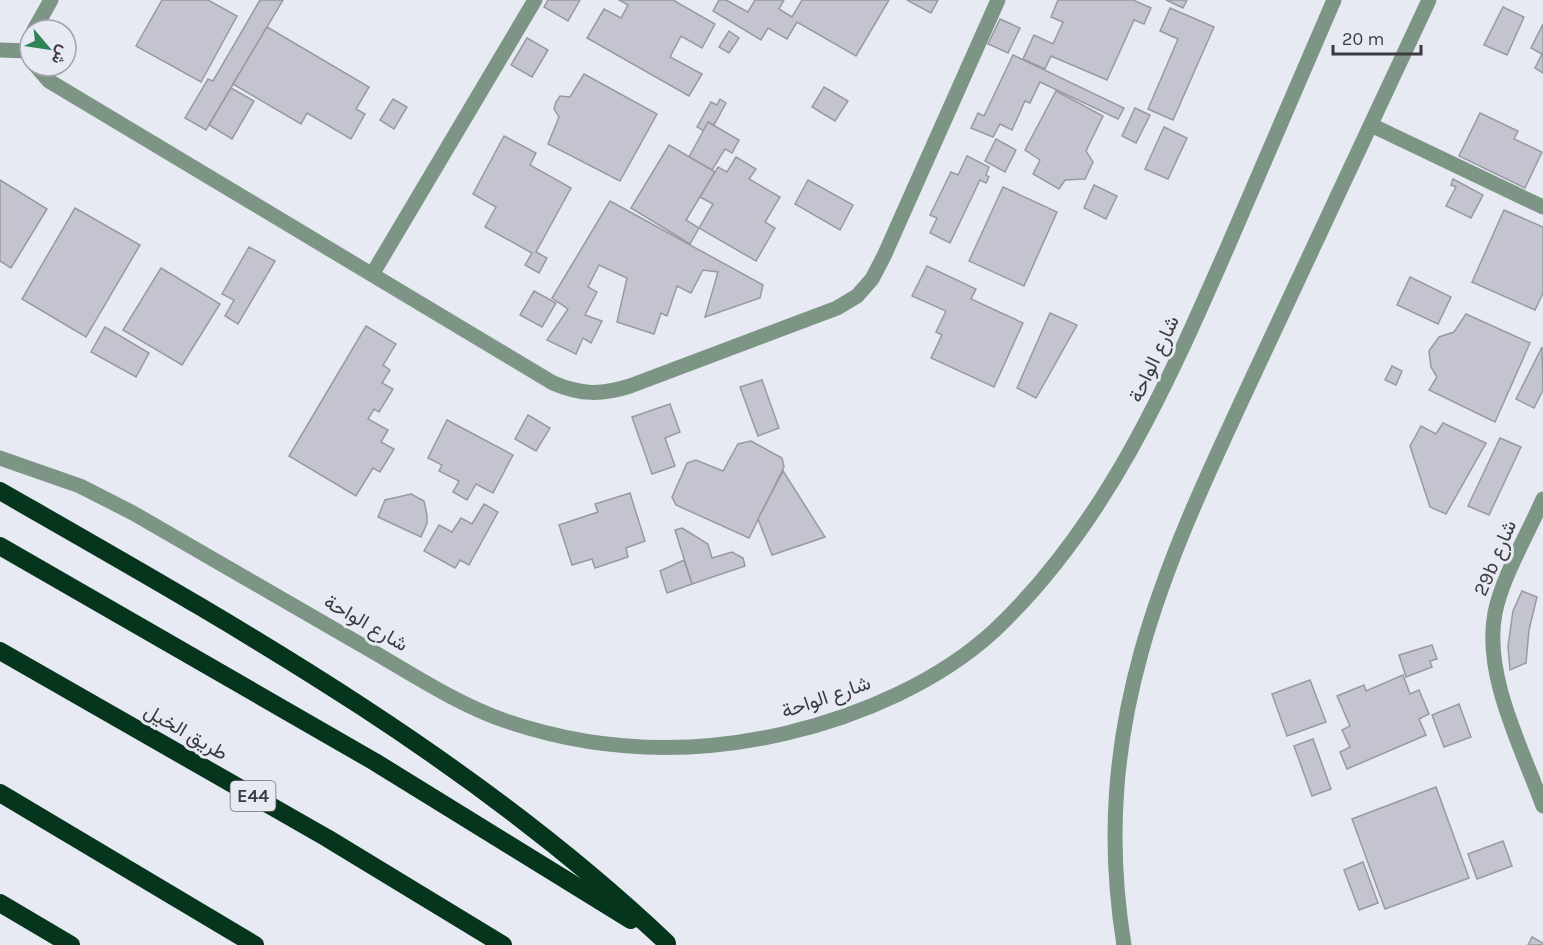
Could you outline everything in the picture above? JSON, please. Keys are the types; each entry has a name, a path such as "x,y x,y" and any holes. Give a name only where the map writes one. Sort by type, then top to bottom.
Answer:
{"highway":[{"path":"0,491 268,646 361,705 551,841 591,873 669,944"},
{"path":"0,546 375,762 669,944"},
{"name":"طريق الخيل","path":"0,651 327,838 502,945"},
{"path":"0,793 255,945"},
{"path":"0,903 71,945"}],"street":[{"path":"41,18 51,0"},
{"path":"373,273 535,0"},
{"path":"46,78 554,383 572,391 592,394 611,392 630,386 815,318 857,296 872,279 998,0"},
{"name":"شارع الواحة","path":"0,458 80,486 133,513 466,705 542,732 611,745 682,747 765,738 844,716 921,680 993,631 1032,590 1103,495 1163,392 1334,0"},
{"path":"1124,945 1114,865 1115,795 1124,716 1145,631 1214,460 1429,0"},
{"path":"0,50 18,51"},
{"path":"1371,125 1543,207"},
{"name":"29b شارع","path":"1543,500 1495,612 1492,647 1498,681 1543,806"}],"building":[{"path":"162,0 208,0 237,16 201,82 136,46"},
{"path":"260,0 283,0 206,130 185,118 208,79 213,81"},
{"path":"548,0 580,0 568,21 544,7"},
{"path":"619,0 673,0 715,24 702,48 681,36 670,57 702,74 689,96 587,38 604,9 621,18 628,5"},
{"path":"719,0 726,0 748,12 755,0 784,0 779,9 792,17 802,0 889,0 856,56 797,22 787,39 768,28 761,40 713,11"},
{"path":"907,0 938,0 931,13"},
{"path":"1058,0 1133,0 1151,8 1144,24 1134,20 1107,80 1051,56 1045,69 1023,59 1034,35 1053,44 1063,22 1051,17"},
{"path":"1166,0 1187,0 1183,8"},
{"path":"1503,7 1524,17 1507,55 1484,45"},
{"path":"1170,8 1214,27 1173,120 1148,109 1178,39 1160,31"},
{"path":"1000,19 1020,28 1008,53 988,44"},
{"path":"1543,24 1543,73 1535,68 1542,54 1531,48"},
{"path":"267,27 369,87 356,109 365,114 351,139 307,113 301,124 233,84"},
{"path":"729,31 739,38 729,53 719,47"},
{"path":"527,38 548,50 532,77 511,65"},
{"path":"1013,55 1124,108 1118,119 1040,82 1030,103 1025,101 1012,130 1000,124 993,137 971,128 978,113 984,116"},
{"path":"584,74 657,114 620,181 548,144 559,117 554,109 556,102 560,96 570,97"},
{"path":"824,87 848,101 835,121 812,107"},
{"path":"231,88 254,101 232,139 209,125"},
{"path":"1056,91 1103,116 1086,151 1093,162 1085,179 1065,180 1059,189 1033,174 1040,160 1025,150"},
{"path":"393,99 407,107 394,129 380,120"},
{"path":"720,99 726,103 714,125 708,122 704,131 697,127 711,102 717,105"},
{"path":"1135,108 1150,115 1136,143 1122,136"},
{"path":"1480,113 1518,131 1514,139 1542,152 1525,188 1459,156"},
{"path":"708,122 739,140 732,153 725,149 712,170 689,157"},
{"path":"1164,127 1187,138 1168,179 1145,169"},
{"path":"504,136 536,153 530,165 571,188 536,252 547,258 539,273 525,265 532,253 485,227 496,207 473,194"},
{"path":"996,139 1016,150 1005,172 985,161"},
{"path":"669,145 715,172 686,220 699,228 690,244 631,208"},
{"path":"967,156 989,167 986,175 989,177 986,183 980,180 950,243 930,233 937,218 930,215 951,172 958,175"},
{"path":"736,157 756,169 749,179 780,197 765,222 775,228 756,261 699,228 713,204 700,197 718,167 727,172"},
{"path":"1453,179 1483,195 1471,218 1446,206 1456,187 1451,185"},
{"path":"0,180 47,209 11,268 0,261"},
{"path":"808,180 853,205 840,230 795,204"},
{"path":"1094,185 1117,196 1106,219 1084,208"},
{"path":"1003,187 1057,212 1024,286 969,261"},
{"path":"610,201 763,285 760,298 705,317 718,272 703,270 691,293 677,286 667,316 661,313 654,334 617,322 627,278 599,265 588,287 597,292 585,315 602,321 591,343 583,338 576,354 547,340 568,309 552,298"},
{"path":"75,208 140,245 86,337 22,299"},
{"path":"1504,210 1543,227 1543,293 1535,310 1472,282"},
{"path":"249,247 275,261 238,324 225,316 234,300 222,294"},
{"path":"927,266 976,289 971,299 1023,323 994,387 931,358 942,335 936,332 946,311 912,296"},
{"path":"161,268 220,304 182,365 123,330"},
{"path":"1410,277 1451,297 1438,324 1397,305"},
{"path":"534,291 556,303 542,327 520,315"},
{"path":"1050,313 1077,325 1036,398 1017,388"},
{"path":"1466,314 1530,343 1495,422 1429,390 1437,377 1431,367 1429,351 1439,337 1454,332"},
{"path":"366,326 396,344 383,365 390,370 382,383 393,389 379,412 374,409 368,419 388,430 381,442 394,449 380,472 373,468 356,496 289,456"},
{"path":"105,327 149,353 136,377 91,352"},
{"path":"1542,347 1543,390 1534,408 1516,399"},
{"path":"1392,366 1402,371 1396,385 1385,380"},
{"path":"762,380 779,428 758,436 740,387"},
{"path":"670,404 680,432 665,438 675,466 652,474 632,417"},
{"path":"528,415 550,428 536,451 515,439"},
{"path":"447,420 513,455 493,493 476,484 467,500 453,492 459,481 439,471 442,465 428,458"},
{"path":"1443,423 1486,443 1446,514 1430,507 1410,446 1421,426 1436,434"},
{"path":"1500,438 1521,447 1489,515 1468,506"},
{"path":"751,441 782,458 784,467 749,538 676,505 672,497 687,463 696,460 723,471 738,444"},
{"path":"783,471 825,537 772,555 758,519"},
{"path":"630,493 645,541 626,548 628,557 595,568 592,559 572,565 559,525 598,512 595,504"},
{"path":"411,494 424,501 427,523 421,537 378,517 385,500"},
{"path":"484,504 498,512 469,565 460,560 455,568 424,551 439,525 452,532 461,518 472,524"},
{"path":"682,528 708,544 712,558 732,552 743,558 745,566 692,584 675,530"},
{"path":"684,560 692,584 667,593 660,571"},
{"path":"1522,591 1537,597 1529,630 1526,663 1510,670 1508,646 1513,611"},
{"path":"1432,645 1437,659 1430,661 1432,667 1406,677 1399,655"},
{"path":"1403,675 1410,694 1419,690 1429,714 1419,719 1426,735 1347,769 1340,752 1350,747 1342,730 1350,726 1337,696 1364,685 1366,691"},
{"path":"1310,680 1326,722 1287,736 1272,694"},
{"path":"1459,704 1471,737 1444,747 1432,715"},
{"path":"1313,739 1331,789 1312,796 1294,746"},
{"path":"1436,787 1469,878 1385,909 1352,819"},
{"path":"1503,841 1512,866 1477,879 1468,854"},
{"path":"1363,862 1378,903 1359,910 1344,870"},
{"path":"1532,937 1543,943 1543,945 1528,945"}]}
